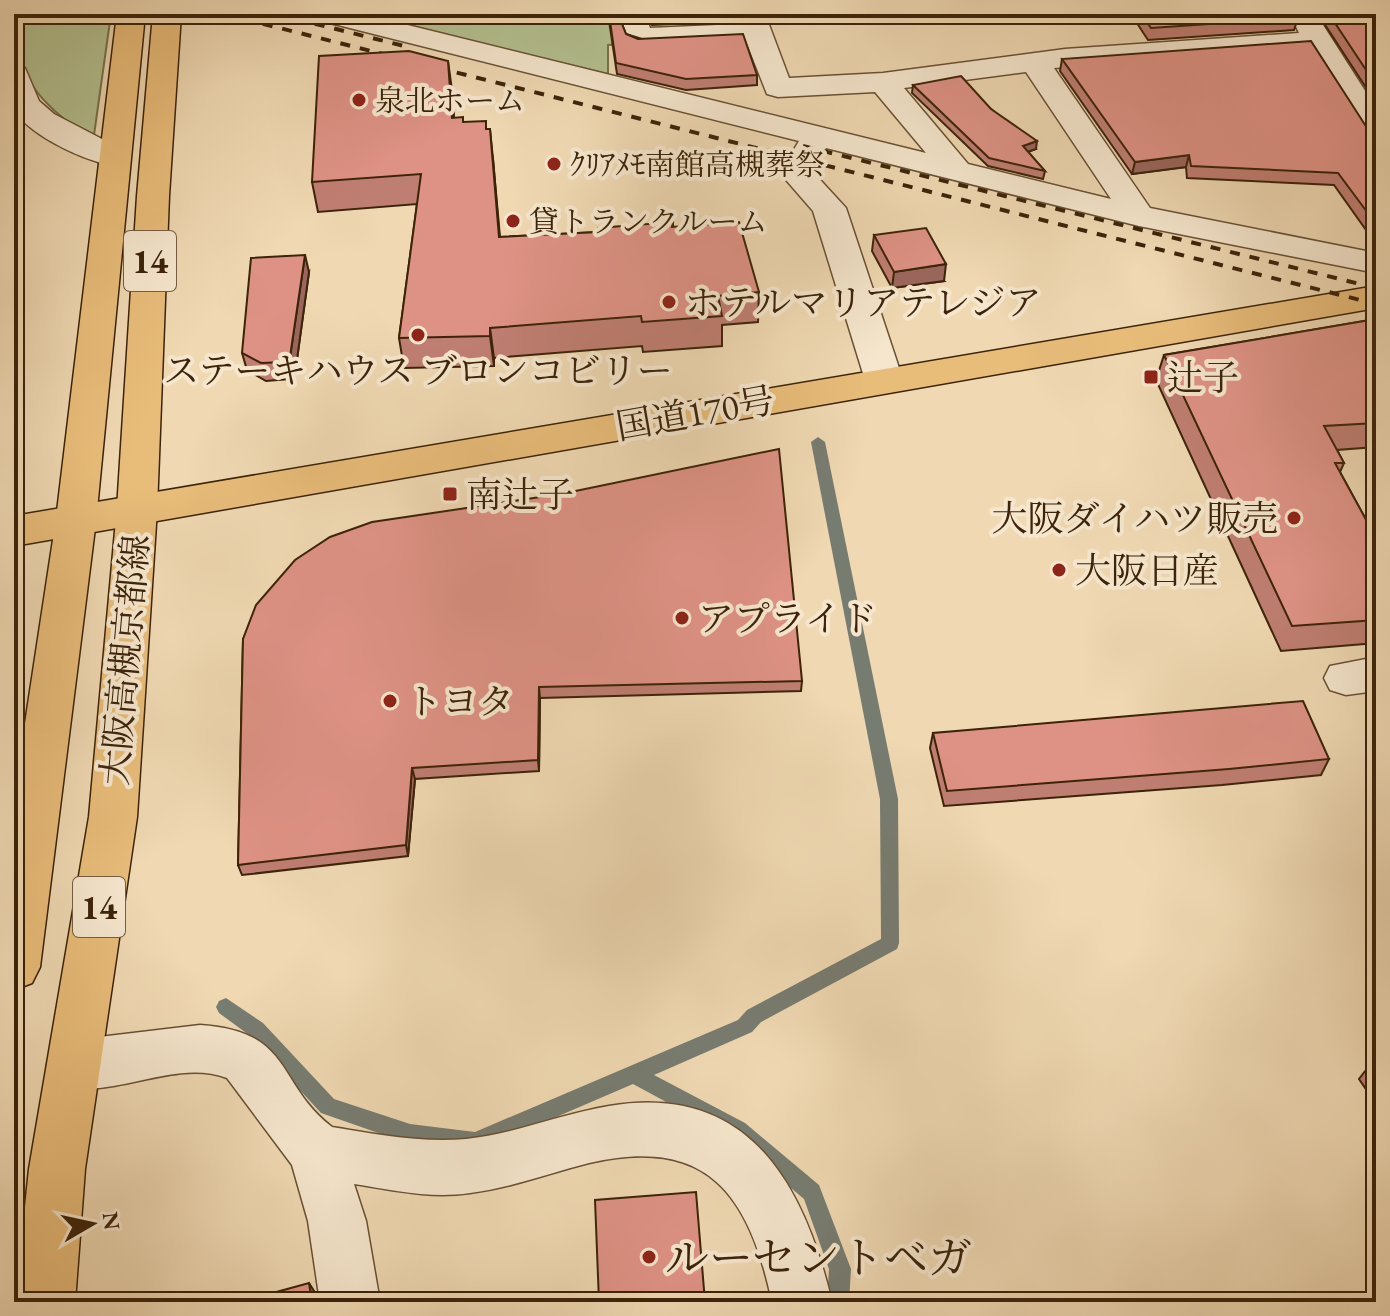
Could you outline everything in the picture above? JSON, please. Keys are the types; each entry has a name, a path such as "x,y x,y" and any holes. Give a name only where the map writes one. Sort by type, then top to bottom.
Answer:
{"main road":[{"name":"大阪高槻京都線","path":"14,967 76,520 131,14"},
{"name":"大阪高槻京都線","path":"45,1302 57,1169 113,817 137,509 167,14"},
{"name":"国道170号","path":"14,531 1376,297"}],"street":[{"path":"328,14 1139,216 1376,263"},
{"path":"631,14 639,37 754,23 778,88 760,120"},
{"path":"1301,14 1321,40 1376,133"},
{"path":"778,88 883,82 1034,61 1321,40"},
{"path":"1034,61 1139,216"},
{"path":"14,74 26,104 35,113 82,145 114,158"},
{"path":"883,82 955,168"},
{"path":"818,134 796,173 829,208 884,380"},
{"path":"74,1065 209,1049 241,1056 315,1148 337,1221 350,1302"},
{"path":"315,1148 401,1166 479,1165 623,1130 656,1129 687,1135 718,1149 745,1168 766,1194 782,1224 802,1302"}],"green space":[{"path":"14,14 111,14 94,135 86,136 69,123 32,86 19,55"},
{"path":"476,14 615,14 624,44 608,45 608,74 383,20"}],"building":[{"path":"609,14 618,14 626,34 638,39 743,34 757,75 686,79 616,63"},
{"path":"1141,14 1297,14 1298,18 1151,28"},
{"path":"1329,14 1376,14 1376,85"},
{"path":"1311,41 1369,131 1376,130 1376,224 1338,173 1191,166 1189,155 1135,162 1062,59"},
{"path":"409,51 448,61 452,118 463,117 463,122 486,121 486,129 490,129 499,237 598,232 598,228 673,222 672,227 739,222 759,292 718,296 722,316 642,322 641,316 490,328 490,336 399,338 421,174 312,182 319,56"},
{"path":"961,76 991,109 1037,141 1023,146 1045,171 989,158 913,85"},
{"path":"926,228 946,264 894,272 874,235"},
{"path":"305,255 290,357 286,357 285,362 261,363 242,353 251,258"},
{"name":"大阪ダイハツ販売","path":"1376,319 1376,423 1324,426 1344,463 1335,463 1376,538 1376,620 1292,626 1164,355"},
{"path":"779,449 802,681 539,687 538,760 412,768 406,845 238,865 243,639 256,605 295,560 330,537 372,522 561,494"},
{"path":"1303,701 1329,759 947,791 933,733"},
{"path":"1376,1063 1376,1077 1369,1066"},
{"name":"ルーセントベガ","path":"696,1192 705,1302 599,1302 595,1200"},
{"path":"309,1283 312,1302 240,1302"}],"waterway":[{"path":"634,1074 745,1026 754,1016 890,943 889,799 818,442"},
{"path":"226,1007 256,1029 328,1106 410,1134 475,1142 634,1074"},
{"path":"634,1074 738,1130 812,1192 840,1269 838,1302"}],"railway":[{"path":"224,14 1376,304"},
{"path":"276,14 408,47"},
{"path":"803,146 1376,288"}],"place":[{"name":"泉北ホーム","path":"359,100"},
{"name":"ｸﾘｱﾒﾓ南館高槻葬祭","path":"554,164"},
{"name":"貸トランクルーム","path":"513,221"},
{"name":"ホテルマリアテレジア","path":"669,302"},
{"name":"ステーキハウス ブロンコビリー","path":"418,335"},
{"name":"辻子","path":"1151,377"},
{"name":"南辻子","path":"450,494"},
{"name":"大阪ダイハツ販売","path":"1294,518"},
{"name":"大阪日産","path":"1059,570"},
{"name":"アプライド","path":"682,618"},
{"name":"トヨタ","path":"390,701"},
{"name":"ルーセントベガ","path":"649,1257"}]}
